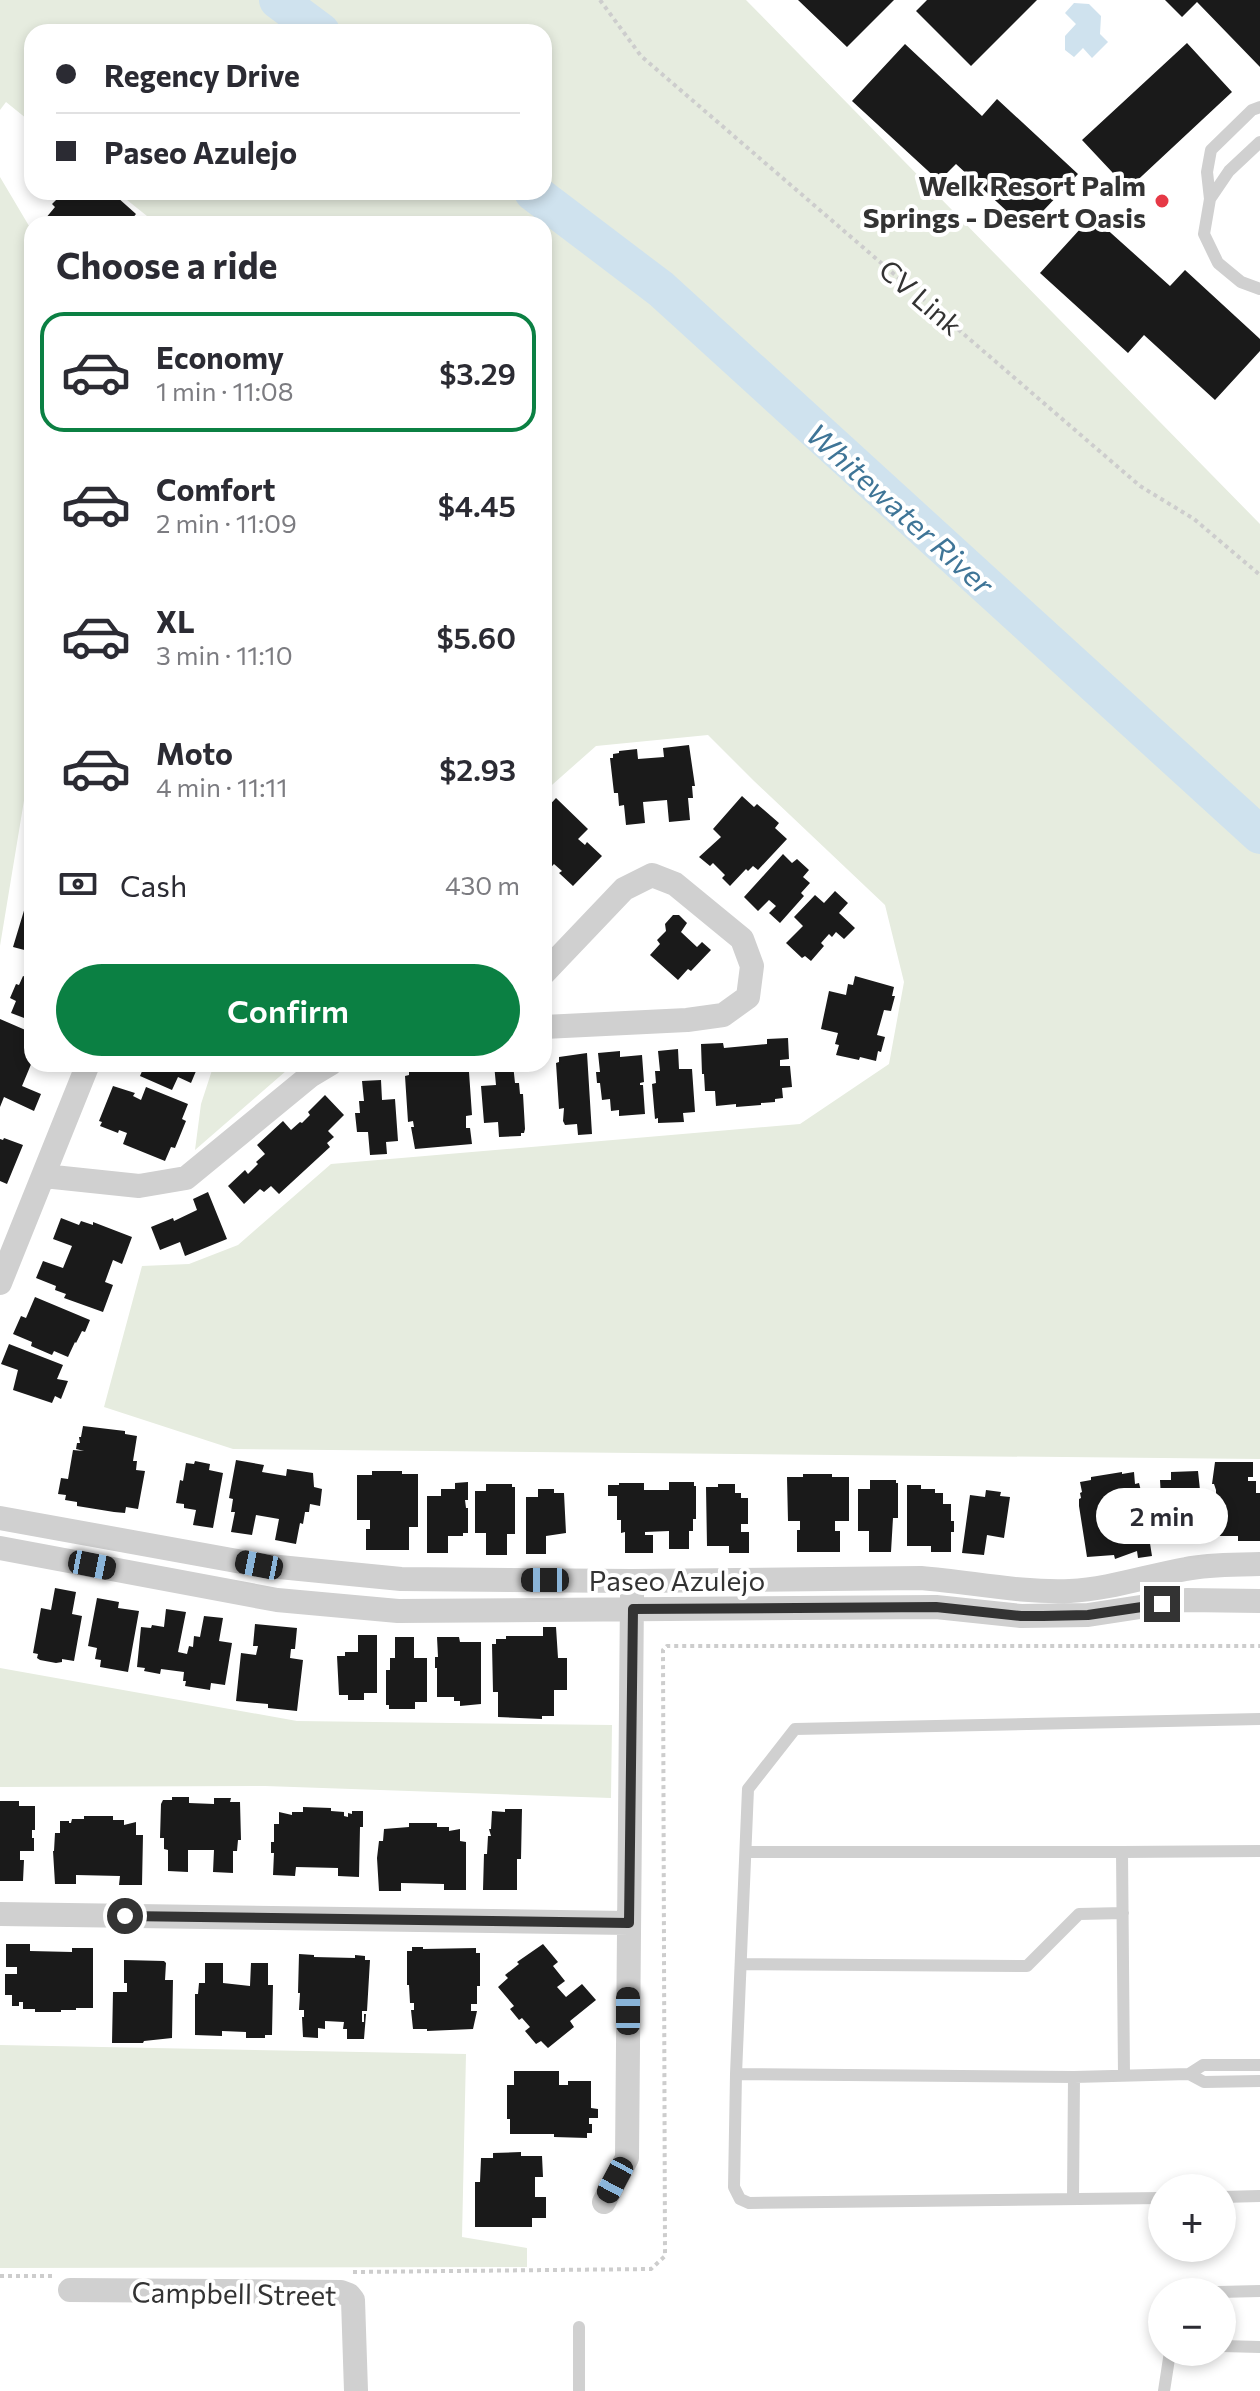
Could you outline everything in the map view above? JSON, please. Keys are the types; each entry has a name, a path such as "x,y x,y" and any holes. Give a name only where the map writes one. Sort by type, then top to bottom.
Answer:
{"street":[{"path":"552,965 624,889 652,875 675,884 742,939 752,966 748,997 723,1015 687,1020 552,1027"},
{"path":"0,1283 85,1072"},
{"path":"44,1176 139,1186 186,1178 317,1072"},
{"name":"Paseo Azulejo","path":"0,1518 259,1565 401,1579 632,1581 921,1578 1029,1591 1072,1591 1188,1568 1260,1564"},
{"name":"Paseo Azulejo","path":"0,1548 277,1600 398,1611 936,1607 1021,1616 1088,1615 1186,1600 1260,1601"},
{"path":"604,2202 627,2158 632,1581"},
{"path":"0,1914 629,1923"},
{"name":"Campbell Street","path":"70,2290 341,2292 353,2300 356,2391"}],"lane":[{"path":"1260,107 1252,110 1211,150 1207,172 1210,199 1204,234 1218,263 1241,282 1260,289"},
{"path":"1210,199 1229,171 1260,142"},
{"path":"1148,2198 749,2203 740,2199 734,2187 736,2074 748,1789 795,1729 1260,1719"},
{"path":"746,1852 1260,1851"},
{"path":"1122,1852 1124,2075"},
{"path":"741,1964 1027,1966 1079,1914 1123,1913"},
{"path":"1189,2074 1203,2065 1260,2065"},
{"path":"736,2074 1074,2077 1189,2074 1204,2082 1260,2081"},
{"path":"1073,2199 1074,2077"},
{"path":"1236,2197 1260,2196"},
{"path":"1236,2292 1260,2291"},
{"path":"579,2327 579,2391"},
{"path":"1236,2346 1260,2347"},
{"path":"1164,2391 1168,2366"}],"path":[{"name":"CV Link","path":"600,0 641,56 1140,486 1194,519 1260,575"}],"shaded area":[{"path":"0,0 746,0 1260,524 1260,1459 233,1449 104,1407 142,1266 189,1264 238,1245 331,1164 800,1124 889,1064 904,982 885,905 708,735 596,746 552,785 552,216 147,216 127,200 552,200 552,24 24,24 24,117 6,102 0,110"},
{"path":"0,177 24,218 24,800 0,946"},
{"path":"211,1072 285,1072 195,1150 201,1104"},
{"path":"0,1668 297,1721 612,1725 611,1798 265,1786 0,1787"},
{"path":"0,2045 466,2054 462,2237 527,2248 527,2267 0,2268"}],"water":[{"path":"1074,3 1089,4 1101,16 1100,34 1108,42 1092,58 1083,48 1074,57 1065,50 1065,36 1076,24 1065,13"}],"building":[{"path":"798,0 894,0 847,47"},
{"path":"927,0 1037,0 971,66 916,11"},
{"path":"1165,0 1260,0 1260,67 1197,2 1182,17"},
{"path":"1187,43 1232,92 1128,189 1082,140"},
{"path":"905,44 982,116 997,99 1078,174 1026,229 956,164 939,181 852,101"},
{"path":"56,200 120,200 136,214 48,216 55,207 52,204"},
{"path":"1092,216 1170,286 1185,270 1260,339 1260,351 1215,400 1144,335 1128,353 1040,273"},
{"path":"689,745 695,786 692,786 693,798 688,798 690,820 669,822 667,800 643,802 645,823 626,825 624,805 619,806 618,793 614,793 610,758 613,754 637,749 638,759 664,757 663,748"},
{"path":"742,796 779,823 775,828 787,839 758,870 753,866 748,871 746,869 730,886 722,878 725,875 713,863 710,866 699,857 721,837 713,829"},
{"path":"556,798 588,829 578,839 585,845 587,842 602,856 573,886 559,873 562,871 554,864 552,866 552,802"},
{"path":"783,854 792,863 797,859 809,870 803,877 810,883 801,893 804,896 780,923 769,913 776,906 769,900 758,911 744,897"},
{"path":"835,891 848,903 839,913 855,928 844,939 836,932 832,937 829,934 821,943 824,946 811,961 805,956 802,958 786,943 803,926 794,917 815,895 824,903"},
{"path":"24,911 24,950 13,947"},
{"path":"673,915 679,915 687,923 681,932 697,947 702,942 711,950 678,980 650,955 660,944 657,940 666,931 665,924"},
{"path":"24,976 24,1018 11,1013 16,1001 10,998 16,984 19,985"},
{"path":"855,976 894,987 891,1011 884,1010 877,1035 885,1037 876,1061 836,1055 838,1033 821,1029 829,991 846,995 848,984 853,985"},
{"path":"0,1019 24,1029 24,1072 28,1072 22,1086 41,1094 34,1111 4,1097 0,1107"},
{"path":"788,1038 789,1059 780,1060 780,1066 790,1066 792,1087 782,1088 783,1098 761,1105 716,1106 715,1091 705,1091 701,1044 723,1043 724,1048 767,1044 767,1039"},
{"path":"678,1049 679,1069 692,1069 695,1112 683,1113 684,1122 658,1123 652,1084 656,1083 655,1071 660,1071 658,1051"},
{"path":"620,1051 620,1057 642,1055 644,1082 640,1085 643,1085 645,1114 619,1116 619,1110 611,1111 610,1099 602,1100 596,1072 600,1072 598,1053"},
{"path":"587,1053 592,1134 578,1135 577,1124 565,1125 564,1108 559,1109 556,1063 559,1057"},
{"path":"142,1072 196,1072 191,1083 178,1077 172,1090 140,1076"},
{"path":"409,1072 469,1072 472,1115 466,1116 466,1128 470,1128 472,1144 415,1149 411,1127 414,1127 413,1121 408,1122 405,1076"},
{"path":"495,1072 514,1072 515,1083 519,1083 520,1094 523,1094 525,1129 521,1136 499,1137 498,1122 484,1123 481,1086 496,1085"},
{"path":"381,1080 382,1100 395,1099 398,1141 386,1142 387,1154 370,1155 368,1132 357,1132 355,1113 360,1113 359,1101 364,1101 362,1081"},
{"path":"113,1086 135,1093 133,1096 141,1100 146,1087 188,1104 182,1119 186,1121 175,1148 171,1147 165,1161 123,1144 127,1133 100,1126 102,1122 99,1121"},
{"path":"325,1095 344,1115 328,1131 334,1137 327,1143 330,1147 279,1194 271,1186 264,1192 260,1189 244,1204 228,1186 245,1170 248,1174 258,1164 256,1162 265,1154 257,1145 283,1121 291,1130 302,1123"},
{"path":"0,1139 23,1145 7,1184 0,1181"},
{"path":"208,1192 227,1239 185,1256 180,1242 160,1250 151,1227 197,1210 193,1199"},
{"path":"61,1218 79,1225 81,1221 93,1225 93,1222 132,1237 122,1264 113,1260 105,1282 113,1285 103,1312 64,1298 66,1294 55,1290 56,1286 36,1278 43,1261 63,1268 72,1246 53,1239"},
{"path":"35,1297 90,1320 68,1357 54,1351 52,1355 13,1334 21,1316 26,1318"},
{"path":"9,1344 63,1365 57,1379 68,1381 61,1399 55,1396 52,1403 13,1390 18,1370 1,1364"},
{"path":"83,1426 125,1431 125,1434 137,1436 133,1461 137,1461 136,1470 145,1471 138,1509 126,1507 125,1513 77,1506 77,1502 65,1500 66,1495 58,1494 61,1478 68,1479 73,1450 84,1451 76,1449"},
{"path":"236,1460 264,1465 262,1472 286,1476 287,1469 313,1473 314,1487 322,1489 320,1506 310,1504 303,1524 300,1523 296,1544 275,1540 279,1519 256,1515 252,1535 231,1532 235,1512 231,1512 233,1499 229,1498"},
{"path":"195,1461 210,1464 209,1470 223,1473 213,1528 193,1525 196,1510 176,1503 186,1463 194,1464"},
{"path":"1215,1462 1253,1462 1253,1477 1248,1477 1248,1481 1256,1481 1256,1493 1260,1493 1260,1541 1238,1541 1238,1536 1216,1536 1216,1490 1212,1484"},
{"path":"372,1471 418,1474 418,1527 409,1527 409,1550 366,1550 366,1529 370,1529 370,1520 357,1520 357,1475 372,1475"},
{"path":"1198,1471 1202,1509 1197,1509 1197,1541 1177,1542 1176,1533 1163,1534 1160,1480 1171,1480 1171,1472"},
{"path":"1134,1472 1135,1484 1139,1483 1143,1499 1149,1497 1151,1517 1146,1518 1152,1556 1138,1558 1137,1551 1115,1559 1114,1555 1087,1557 1079,1506 1082,1492 1080,1482"},
{"path":"803,1474 849,1477 849,1521 835,1521 835,1531 840,1531 840,1552 797,1552 800,1521 788,1521 787,1477 803,1477"},
{"path":"870,1480 896,1480 898,1483 898,1518 893,1518 891,1552 869,1552 869,1531 858,1531 858,1489 870,1489"},
{"path":"468,1482 468,1500 465,1500 468,1533 448,1536 448,1553 427,1553 427,1496 441,1496 441,1489 455,1489 455,1483"},
{"path":"669,1482 694,1482 696,1486 696,1519 693,1519 693,1531 689,1531 689,1549 669,1549 669,1531 645,1532 645,1535 653,1535 653,1553 625,1553 625,1532 621,1533 621,1520 617,1520 617,1496 608,1496 608,1485 644,1483 644,1490 669,1490"},
{"path":"486,1484 512,1484 515,1487 515,1534 507,1534 507,1555 486,1555 486,1533 475,1533 475,1491 486,1491"},
{"path":"718,1484 735,1484 735,1493 741,1493 741,1498 748,1498 748,1524 741,1524 741,1532 749,1532 749,1553 729,1553 729,1546 707,1546 706,1487 718,1487"},
{"path":"907,1485 935,1489 935,1493 943,1493 943,1504 951,1504 954,1532 951,1532 951,1552 931,1552 931,1546 907,1546"},
{"path":"538,1489 554,1489 554,1493 564,1493 566,1533 546,1536 546,1554 526,1554 526,1497 538,1497"},
{"path":"986,1490 1010,1497 1004,1538 987,1535 984,1555 962,1553 970,1495 985,1497"},
{"path":"55,1588 76,1592 72,1614 82,1616 74,1661 62,1659 62,1662 56,1663 40,1660 38,1654 33,1653 41,1608 51,1610"},
{"path":"97,1598 119,1602 118,1608 139,1611 128,1672 100,1667 101,1660 95,1659 97,1648 88,1646"},
{"path":"166,1609 186,1612 178,1652 187,1654 189,1646 193,1647 194,1636 200,1637 204,1616 223,1618 219,1641 232,1643 225,1685 211,1683 210,1690 185,1686 184,1672 161,1669 160,1674 137,1667 141,1627 164,1627"},
{"path":"255,1624 297,1628 295,1649 291,1649 290,1658 303,1660 297,1711 236,1701 241,1653 256,1655 258,1646 253,1646"},
{"path":"543,1627 556,1627 558,1658 567,1658 567,1690 554,1690 554,1716 542,1716 542,1719 498,1717 498,1692 493,1692 492,1644 496,1644 496,1639 506,1639 506,1636 543,1636"},
{"path":"358,1635 377,1635 377,1693 364,1693 364,1700 348,1700 348,1695 339,1695 337,1656 345,1656 345,1652 358,1652"},
{"path":"395,1637 414,1637 414,1658 427,1658 427,1702 415,1702 415,1709 389,1709 386,1705 386,1670 390,1670 390,1658 395,1658"},
{"path":"437,1637 459,1637 460,1642 481,1642 481,1704 460,1706 460,1701 454,1701 454,1697 437,1697"},
{"path":"172,1797 189,1797 189,1803 214,1804 214,1798 231,1798 230,1802 240,1802 241,1840 238,1840 237,1851 233,1851 233,1873 213,1872 214,1850 188,1850 188,1872 168,1871 168,1850 164,1849 164,1838 160,1838 161,1804 163,1800 172,1800"},
{"path":"0,1801 19,1801 19,1806 35,1806 35,1830 32,1830 34,1851 20,1851 20,1860 24,1860 23,1881 0,1881"},
{"path":"303,1807 331,1808 331,1811 344,1812 344,1816 348,1817 352,1811 363,1811 359,1877 338,1876 338,1868 296,1867 295,1876 273,1875 271,1842 274,1842 274,1824 279,1824 279,1812 292,1815 292,1812 303,1812"},
{"path":"505,1809 522,1809 517,1890 483,1890 484,1854 487,1854 488,1836 491,1836 492,1811 505,1812"},
{"path":"84,1816 113,1816 113,1820 124,1820 124,1825 136,1822 136,1835 143,1835 142,1885 119,1885 120,1876 76,1875 76,1884 55,1884 53,1851 55,1833 60,1833 60,1821 71,1823 72,1819 84,1819"},
{"path":"409,1823 437,1823 437,1827 449,1827 449,1831 460,1829 460,1841 466,1842 466,1890 444,1890 444,1884 401,1883 401,1891 379,1891 377,1858 384,1829 409,1827"},
{"path":"6,1944 30,1944 30,1951 72,1952 72,1948 93,1948 93,2008 35,2012 35,2009 23,2009 23,2002 12,2006 12,1995 5,1995 5,1974 17,1974 17,1967 6,1967"},
{"path":"543,1944 558,1962 553,1966 565,1981 557,1987 566,1997 582,1984 596,2000 570,2021 574,2027 548,2048 541,2041 536,2044 525,2031 530,2027 510,2009 514,2006 498,1987 508,1978 505,1975 519,1964 517,1962"},
{"path":"412,1947 476,1948 476,1953 480,1953 477,2004 471,2004 471,2011 477,2011 473,2029 413,2029 411,2010 414,2010 414,2003 410,2003 407,1985 407,1951 412,1951"},
{"path":"299,1954 355,1958 355,1955 370,1960 367,2011 362,2011 362,2022 366,2014 364,2039 347,2039 344,2022 325,2021 325,2029 318,2028 318,2038 303,2037 304,2010 299,2010 298,1993"},
{"path":"124,1960 166,1963 165,1980 173,1980 172,2038 143,2043 112,2043 113,1992 127,1992"},
{"path":"205,1963 223,1963 223,1983 250,1986 251,1963 268,1963 268,1985 273,1985 272,2035 246,2038 246,2032 222,2031 222,2036 195,2035 195,1994 198,1994 199,1983 205,1983"},
{"path":"514,2071 559,2071 559,2085 568,2085 568,2081 591,2081 591,2108 598,2109 598,2118 589,2118 592,2133 587,2133 587,2138 510,2134 507,2085 514,2085"},
{"path":"521,2152 521,2156 542,2156 543,2177 535,2177 535,2197 546,2197 546,2218 532,2218 532,2227 475,2227 475,2182 480,2182 481,2158 493,2158 493,2153"}],"waterway":[{"name":"Whitewater River","path":"278,0 310,24"},
{"name":"Whitewater River","path":"544,200 661,289 1260,835"}],"place":[{"name":"Welk Resort Palm Springs - Desert Oasis","path":"1162,201"}],"route":[{"path":"125,1916 629,1923 633,1609 936,1607 1043,1616 1088,1615 1162,1604"}]}
